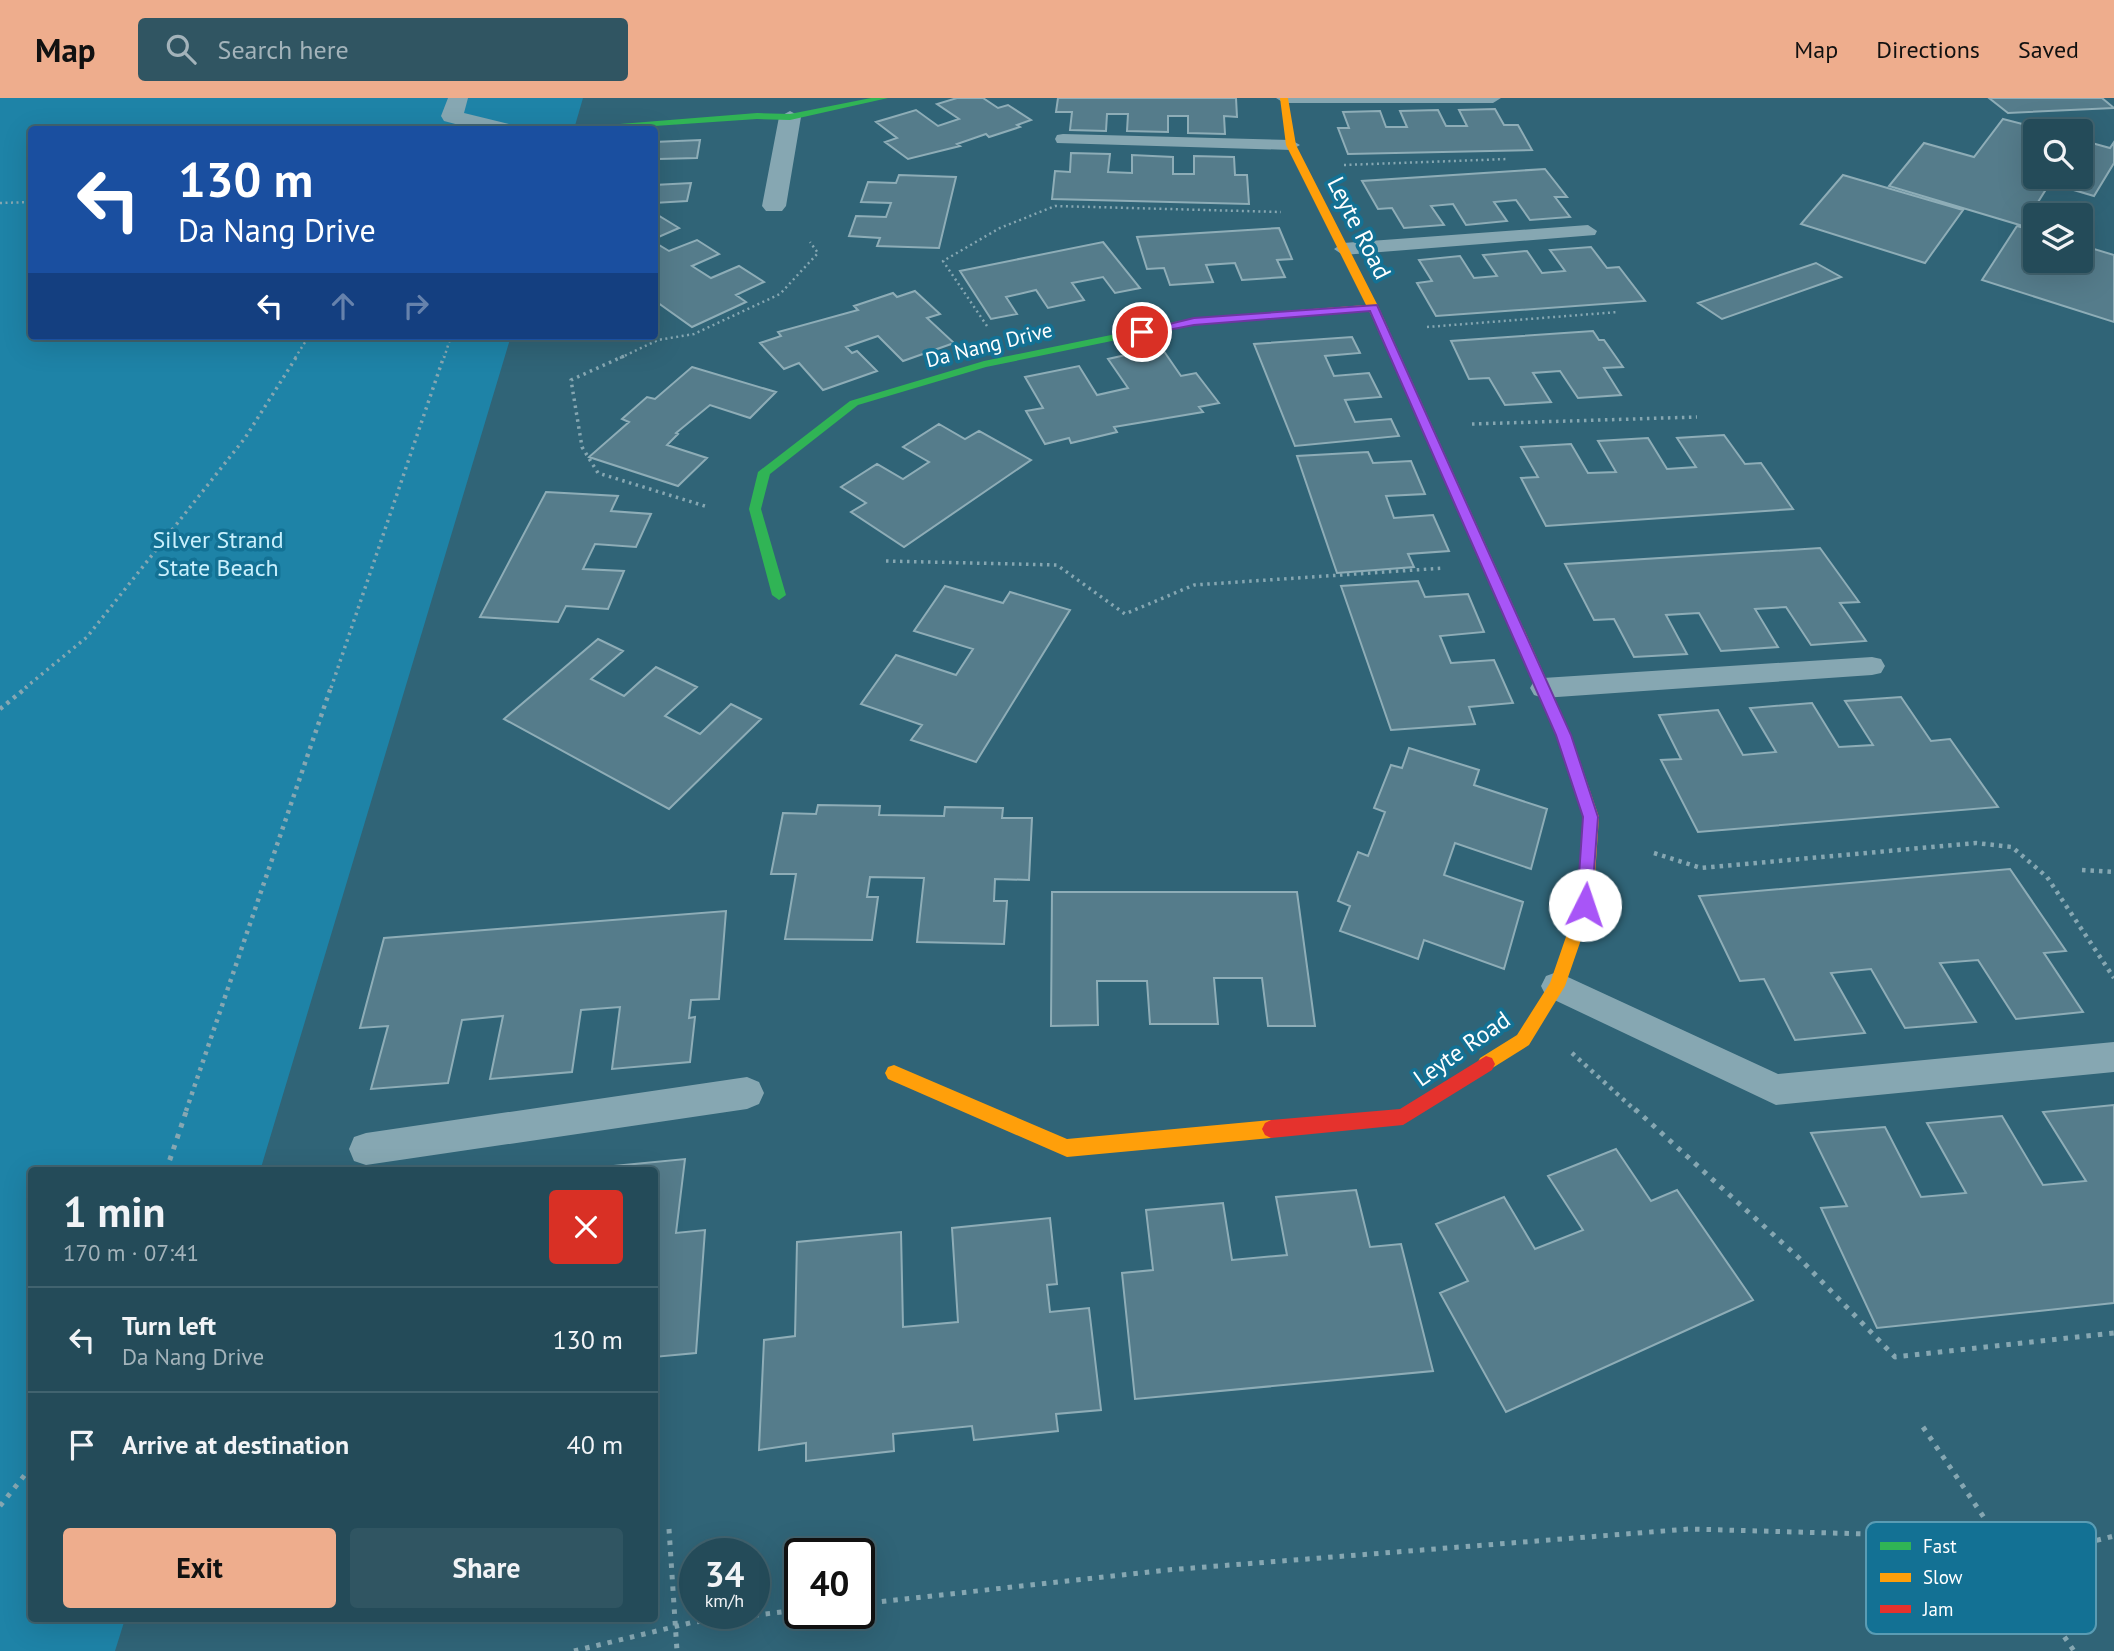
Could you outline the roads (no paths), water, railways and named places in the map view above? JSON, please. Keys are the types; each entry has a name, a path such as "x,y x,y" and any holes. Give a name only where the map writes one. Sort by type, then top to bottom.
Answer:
{"street":[{"path":"458,98 452,116 490,126"},
{"path":"609,126 757,116 790,117 884,98"},
{"name":"Leyte Road","path":"894,1073 1067,1148 1404,1117 1522,1040 1558,986 1585,905 1591,817 1564,735 1374,308 1292,145 1284,98"},
{"path":"774,206 790,117"},
{"name":"Da Nang Drive","path":"779,595 755,509 764,472 854,403 984,364 1194,321 1374,308"}],"lane":[{"path":"1284,98 1493,99"},
{"path":"1063,139 1292,145"},
{"path":"1343,249 1588,232"},
{"path":"1543,688 1872,666"},
{"path":"1558,986 1776,1090 2114,1058"},
{"path":"366,1149 747,1093"}],"park label":[{"name":"Silver Strand State Beach","path":"218,554"}]}
